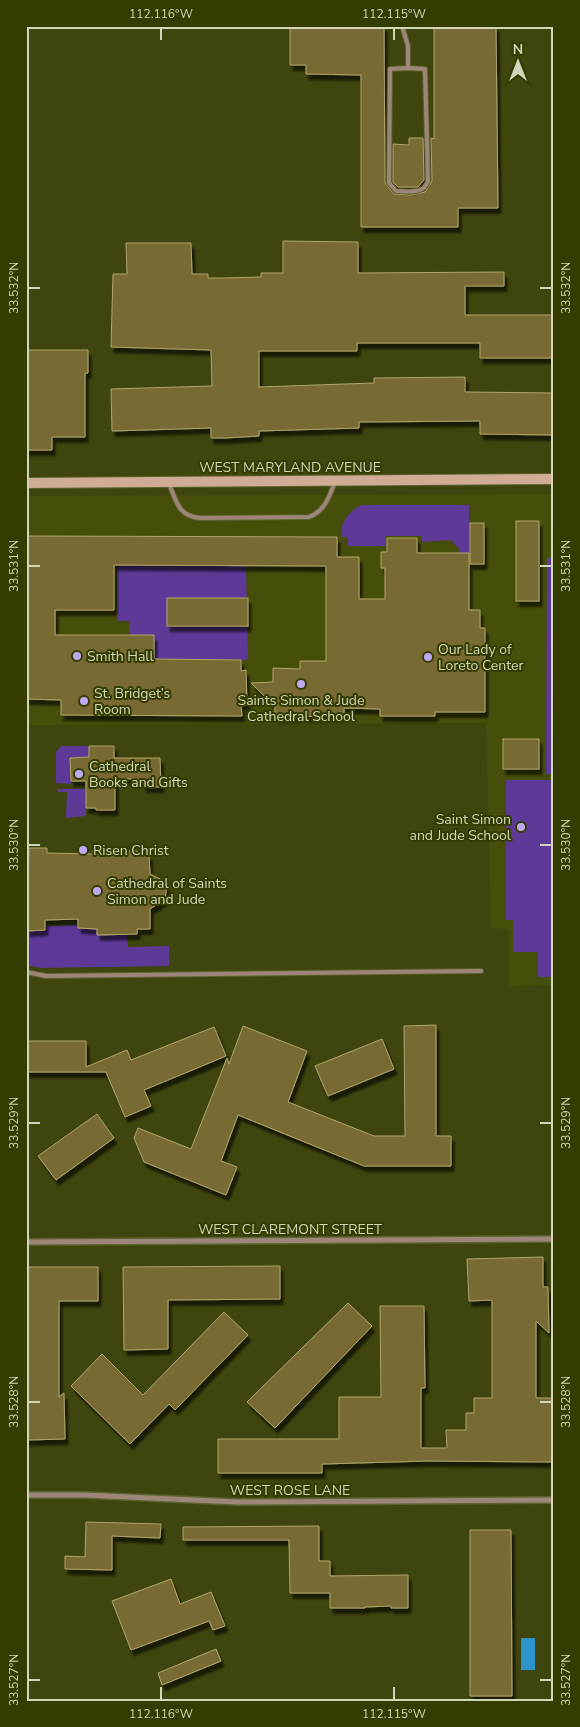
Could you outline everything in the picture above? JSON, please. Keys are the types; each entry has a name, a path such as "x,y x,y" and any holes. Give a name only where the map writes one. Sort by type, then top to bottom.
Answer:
{"street":[{"name":"WEST MARYLAND AVENUE","path":"26,482 554,479"},
{"name":"WEST CLAREMONT STREET","path":"26,1242 554,1239"},
{"name":"WEST ROSE LANE","path":"26,1495 86,1495 237,1502 554,1500"}],"lane":[{"path":"402,26 408,46 408,68"},
{"path":"408,68 426,69 428,181 426,186 418,191 396,191 389,183 390,69 408,68"},
{"path":"168,482 180,510 186,515 200,518 309,517 322,509 328,500 335,480"},
{"path":"26,972 46,976 481,971"}],"shaded area":[{"name":"Saint Simon and Jude School","path":"554,494 554,985 510,986 509,929 491,928 486,723 26,725 26,496"},
{"path":"361,505 469,505 469,558 459,558 459,549 451,540 422,542 421,536 386,536 386,546 348,546 348,537 342,537 342,527 349,514"},
{"path":"547,558 554,558 554,774 546,774"},
{"path":"118,565 246,566 248,660 154,659 129,635 129,621 117,621"},
{"path":"61,746 89,746 89,757 70,758 71,784 56,783 56,752"},
{"path":"506,780 554,780 554,977 538,977 538,952 513,952 513,920 506,920"},
{"path":"58,789 86,789 86,816 66,818 67,792 58,792"},
{"path":"27,917 28,931 45,930 45,926 78,925 78,928 97,929 97,935 127,934 128,947 169,946 169,966 41,968 26,965"}],"water":[{"path":"521,1638 535,1638 535,1670 521,1670"}],"building":[{"path":"290,26 384,26 385,183 394,194 410,195 425,192 432,181 431,138 434,139 434,26 496,26 498,208 458,208 458,227 361,227 361,75 306,74 306,65 290,65"},
{"path":"409,138 423,138 424,180 418,187 398,187 393,182 393,144 409,145"},
{"path":"283,241 358,242 358,273 504,272 504,286 465,286 465,315 554,315 554,358 480,358 480,343 357,343 357,351 259,351 259,387 374,383 374,378 465,377 465,392 554,393 554,435 480,434 480,421 359,422 359,428 259,431 259,436 225,438 211,438 211,428 112,431 111,389 212,386 211,350 111,347 113,274 127,274 126,243 191,243 192,274 208,274 208,278 224,278 261,277 261,273 283,273"},
{"path":"26,350 88,350 88,373 85,373 85,437 52,437 52,450 26,450"},
{"path":"516,521 539,521 539,601 516,601"},
{"path":"470,523 484,523 484,564 470,564"},
{"path":"26,536 337,537 337,557 359,557 359,599 385,599 385,568 381,568 381,552 387,552 387,538 417,538 417,553 469,553 469,610 480,610 480,628 485,628 485,712 435,712 435,716 380,716 380,709 344,708 344,716 275,717 275,707 251,683 273,682 273,668 300,669 300,661 326,661 326,566 114,565 114,610 55,610 55,635 154,635 154,659 241,660 241,671 246,670 247,705 241,705 242,716 61,715 61,700 26,699"},
{"path":"167,598 248,598 248,626 167,626"},
{"path":"503,739 539,739 539,769 503,769"},
{"path":"89,746 114,746 114,758 160,758 161,787 144,787 142,779 115,779 115,810 86,808 86,781 71,781 70,758 89,757"},
{"name":"Cathedral of Saints Simon and Jude","path":"29,848 47,848 47,853 93,854 92,851 137,851 137,855 149,855 150,874 165,883 166,888 164,900 150,909 150,929 137,929 137,934 97,935 97,929 78,928 78,919 45,920 45,930 27,931 26,883 28,883"},
{"path":"436,1025 436,1136 451,1136 451,1166 364,1166 238,1115 221,1161 237,1167 226,1195 144,1162 134,1138 138,1128 191,1149 227,1058 229,1064 243,1026 307,1051 288,1102 374,1136 405,1136 404,1026"},
{"path":"214,1027 226,1056 144,1090 151,1106 125,1117 106,1072 26,1072 26,1041 86,1041 86,1067 127,1050 131,1060"},
{"path":"382,1039 394,1069 328,1096 315,1066"},
{"path":"97,1114 114,1138 56,1180 38,1156"},
{"path":"543,1257 543,1287 548,1287 549,1333 536,1321 536,1398 554,1398 554,1462 427,1461 322,1464 322,1473 218,1473 218,1439 339,1439 339,1397 381,1397 380,1306 424,1306 425,1388 421,1388 421,1448 447,1448 446,1430 466,1430 466,1413 474,1413 474,1398 492,1398 492,1300 469,1301 467,1259"},
{"path":"280,1266 280,1299 168,1300 168,1349 124,1350 123,1267"},
{"path":"26,1267 98,1267 98,1301 59,1301 59,1397 64,1393 65,1439 26,1440"},
{"path":"348,1303 372,1326 275,1428 247,1402"},
{"path":"224,1312 248,1335 175,1410 169,1404 130,1444 71,1386 102,1354 143,1395"},
{"path":"86,1522 161,1524 160,1538 112,1536 112,1570 65,1569 65,1556 85,1557"},
{"path":"319,1526 319,1561 330,1561 330,1576 408,1575 408,1608 391,1608 391,1606 330,1608 330,1593 290,1593 289,1540 183,1540 183,1527"},
{"path":"470,1530 511,1530 512,1696 470,1696"},
{"path":"171,1579 180,1604 211,1592 225,1626 213,1630 209,1621 131,1650 112,1601"},
{"path":"216,1649 221,1661 162,1685 158,1673"}],"place":[{"name":"Smith Hall","path":"77,656"},
{"name":"Our Lady of Loreto Center","path":"428,657"},
{"name":"Saints Simon & Jude Cathedral School","path":"301,684"},
{"name":"St. Bridget’s Room","path":"84,701"},
{"name":"Cathedral Books and Gifts","path":"79,774"},
{"name":"Saint Simon and Jude School","path":"521,827"},
{"name":"Risen Christ","path":"83,850"},
{"name":"Cathedral of Saints Simon and Jude","path":"97,891"}]}
